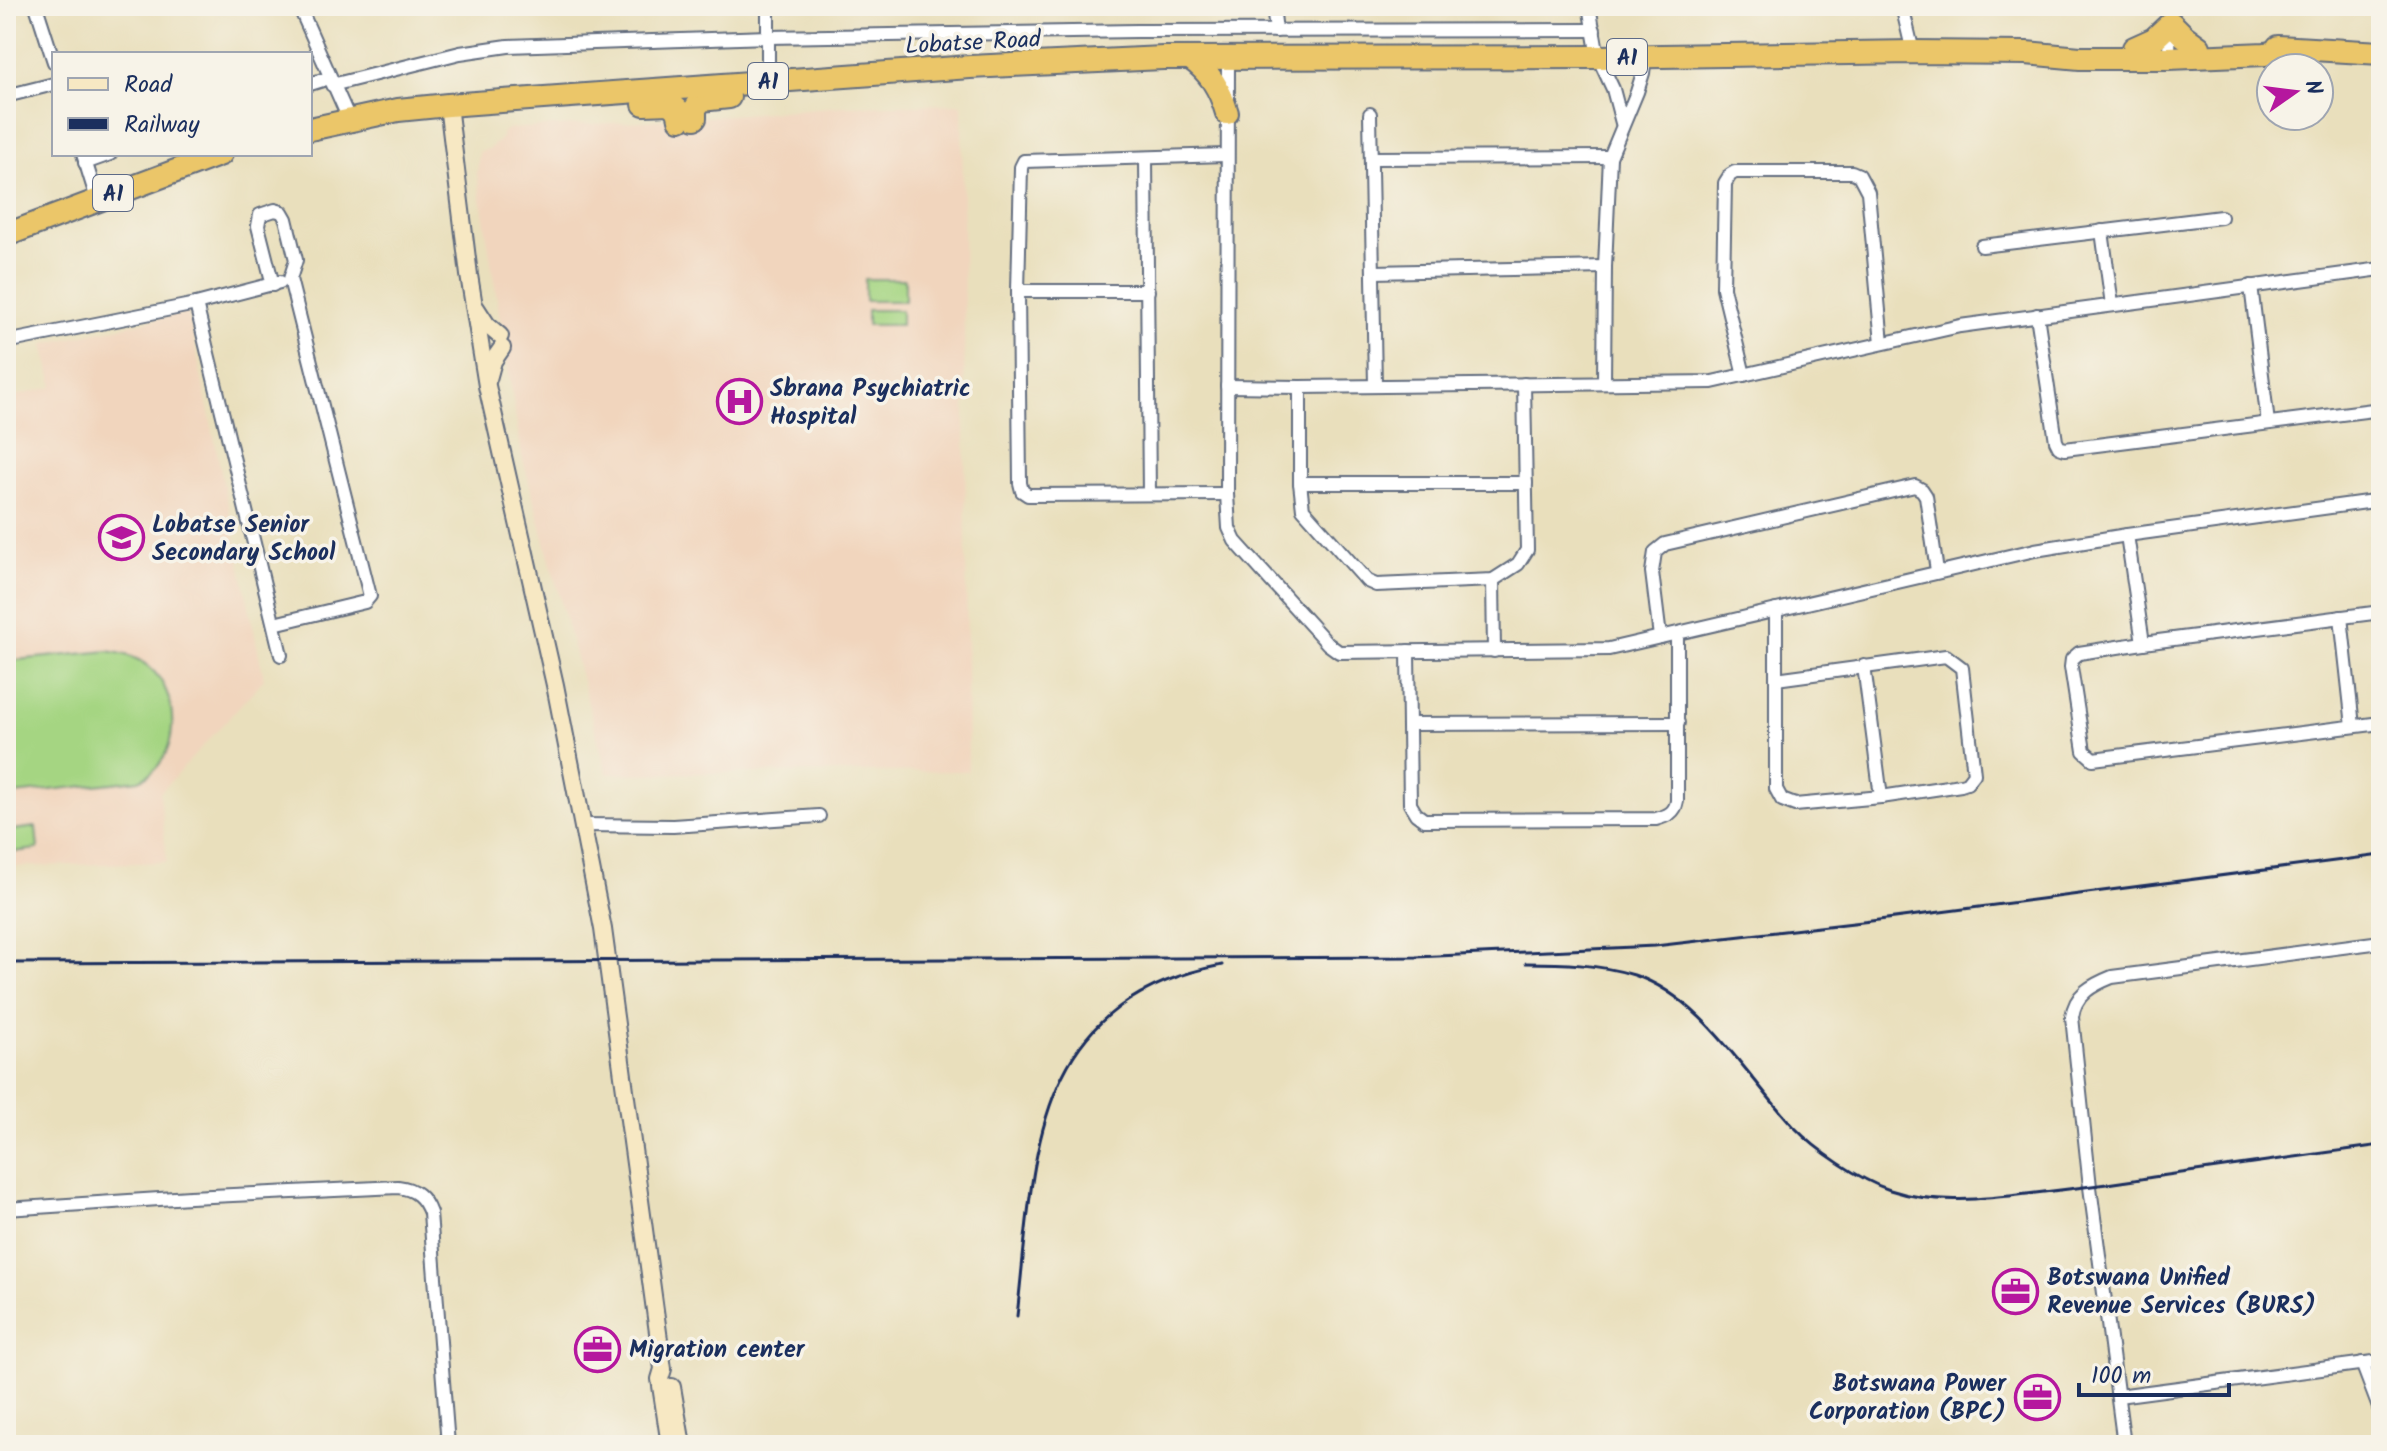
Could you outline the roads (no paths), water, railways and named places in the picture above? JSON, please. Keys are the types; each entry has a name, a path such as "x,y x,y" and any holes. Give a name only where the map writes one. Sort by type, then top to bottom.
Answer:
{"highway":[{"path":"2170,14 2184,36 2199,47"},
{"path":"2134,48 2164,32 2170,14"},
{"name":"Lobatse Road","path":"2026,53 2052,49 2134,48 2170,52 2199,47 2263,45 2381,53"},
{"name":"Lobatse Road","path":"312,128 398,110 448,105 985,66 1190,58 1645,57 1913,52 2026,53 2080,58 2170,52 2265,54 2291,49"},
{"path":"1190,58 1210,75 1221,93 1227,113"},
{"path":"506,101 583,108 667,102 687,119 704,99 771,94 864,75"},
{"name":"A1","path":"6,235 215,156"}],"street":[{"path":"36,6 52,56"},
{"path":"299,6 349,119"},
{"path":"768,6 768,81"},
{"path":"1273,6 1276,31"},
{"path":"1589,6 1598,57 1613,89 1622,123"},
{"path":"1902,6 1913,52"},
{"path":"2170,14 2170,52"},
{"path":"312,84 496,47 768,37 1137,31 1594,30"},
{"path":"1604,382 1610,157 1637,92 1645,57"},
{"path":"1228,58 1229,528 1235,541 1332,648 1342,652 1609,649 2035,550 2381,500"},
{"path":"6,96 52,84"},
{"path":"448,105 473,303 487,386 555,685 603,929 663,1369 660,1379 670,1445"},
{"path":"1370,114 1375,385"},
{"path":"1226,155 1025,161 1022,163 1018,291 1022,491 1028,495 1227,494"},
{"path":"1372,158 1610,157"},
{"path":"84,158 97,199"},
{"path":"1146,159 1149,494"},
{"path":"1744,375 1722,282 1725,183 1735,172 1852,172 1859,175 1868,192 1882,343"},
{"path":"273,285 258,226 260,215 282,212 296,260 290,279 370,596 365,602 274,624"},
{"path":"1982,246 2221,217"},
{"path":"2102,231 2112,305"},
{"path":"1374,272 1605,267"},
{"path":"1227,386 1712,382 1960,326 2381,269"},
{"path":"6,342 196,304 290,279"},
{"path":"2251,286 2268,423"},
{"path":"1018,291 1148,291"},
{"path":"473,303 501,342 487,386"},
{"path":"196,304 281,655"},
{"path":"2037,315 2056,441 2062,449 2381,409"},
{"path":"1300,387 1300,483 1305,514 1370,583 1376,585 1493,580 1518,564 1526,553 1524,384"},
{"path":"1300,483 1526,483"},
{"path":"1660,637 1653,556 1661,547 1680,541 1915,486 1926,496 1937,571"},
{"path":"2127,535 2143,643"},
{"path":"1493,580 1494,651"},
{"path":"1776,610 1776,679 1776,789 1779,796 1795,805 1881,797 1961,785 1974,774 1962,668 1946,656 1776,679"},
{"path":"2381,612 2079,653 2072,659 2071,667 2084,751 2093,759 2381,723"},
{"path":"2341,617 2353,726"},
{"path":"1408,651 1410,804 1424,820 1656,819 1670,813 1676,806 1677,634"},
{"path":"1864,666 1881,797"},
{"path":"1409,724 1678,723"},
{"path":"582,825 673,826 819,816"},
{"path":"2124,1445 2090,1187 2072,1017 2075,1002 2096,983 2112,977 2381,942"},
{"path":"6,1209 190,1197 409,1188 419,1194 430,1213 448,1445"},
{"path":"2118,1396 2381,1361"},
{"path":"2362,1363 2381,1413"},
{"path":"663,1369 670,1378 682,1445"}],"railway":[{"path":"6,963 1416,957 1655,946 2381,855"},
{"path":"1526,963 1607,968 1658,986 1681,1001 1722,1040 1776,1107 1814,1145 1865,1179 1907,1195 1958,1200 2010,1196 2381,1145"},
{"path":"1017,1316 1029,1200 1039,1145 1054,1095 1077,1051 1111,1013 1159,984 1222,965"}],"place":[{"name":"Sbrana Psychiatric Hospital","path":"739,402"},
{"name":"Lobatse Senior Secondary School","path":"121,538"},
{"name":"Botswana Unified Revenue Services (BURS)","path":"2016,1291"},
{"name":"Migration center","path":"598,1349"},
{"name":"Botswana Power Corporation (BPC)","path":"2037,1397"}]}
